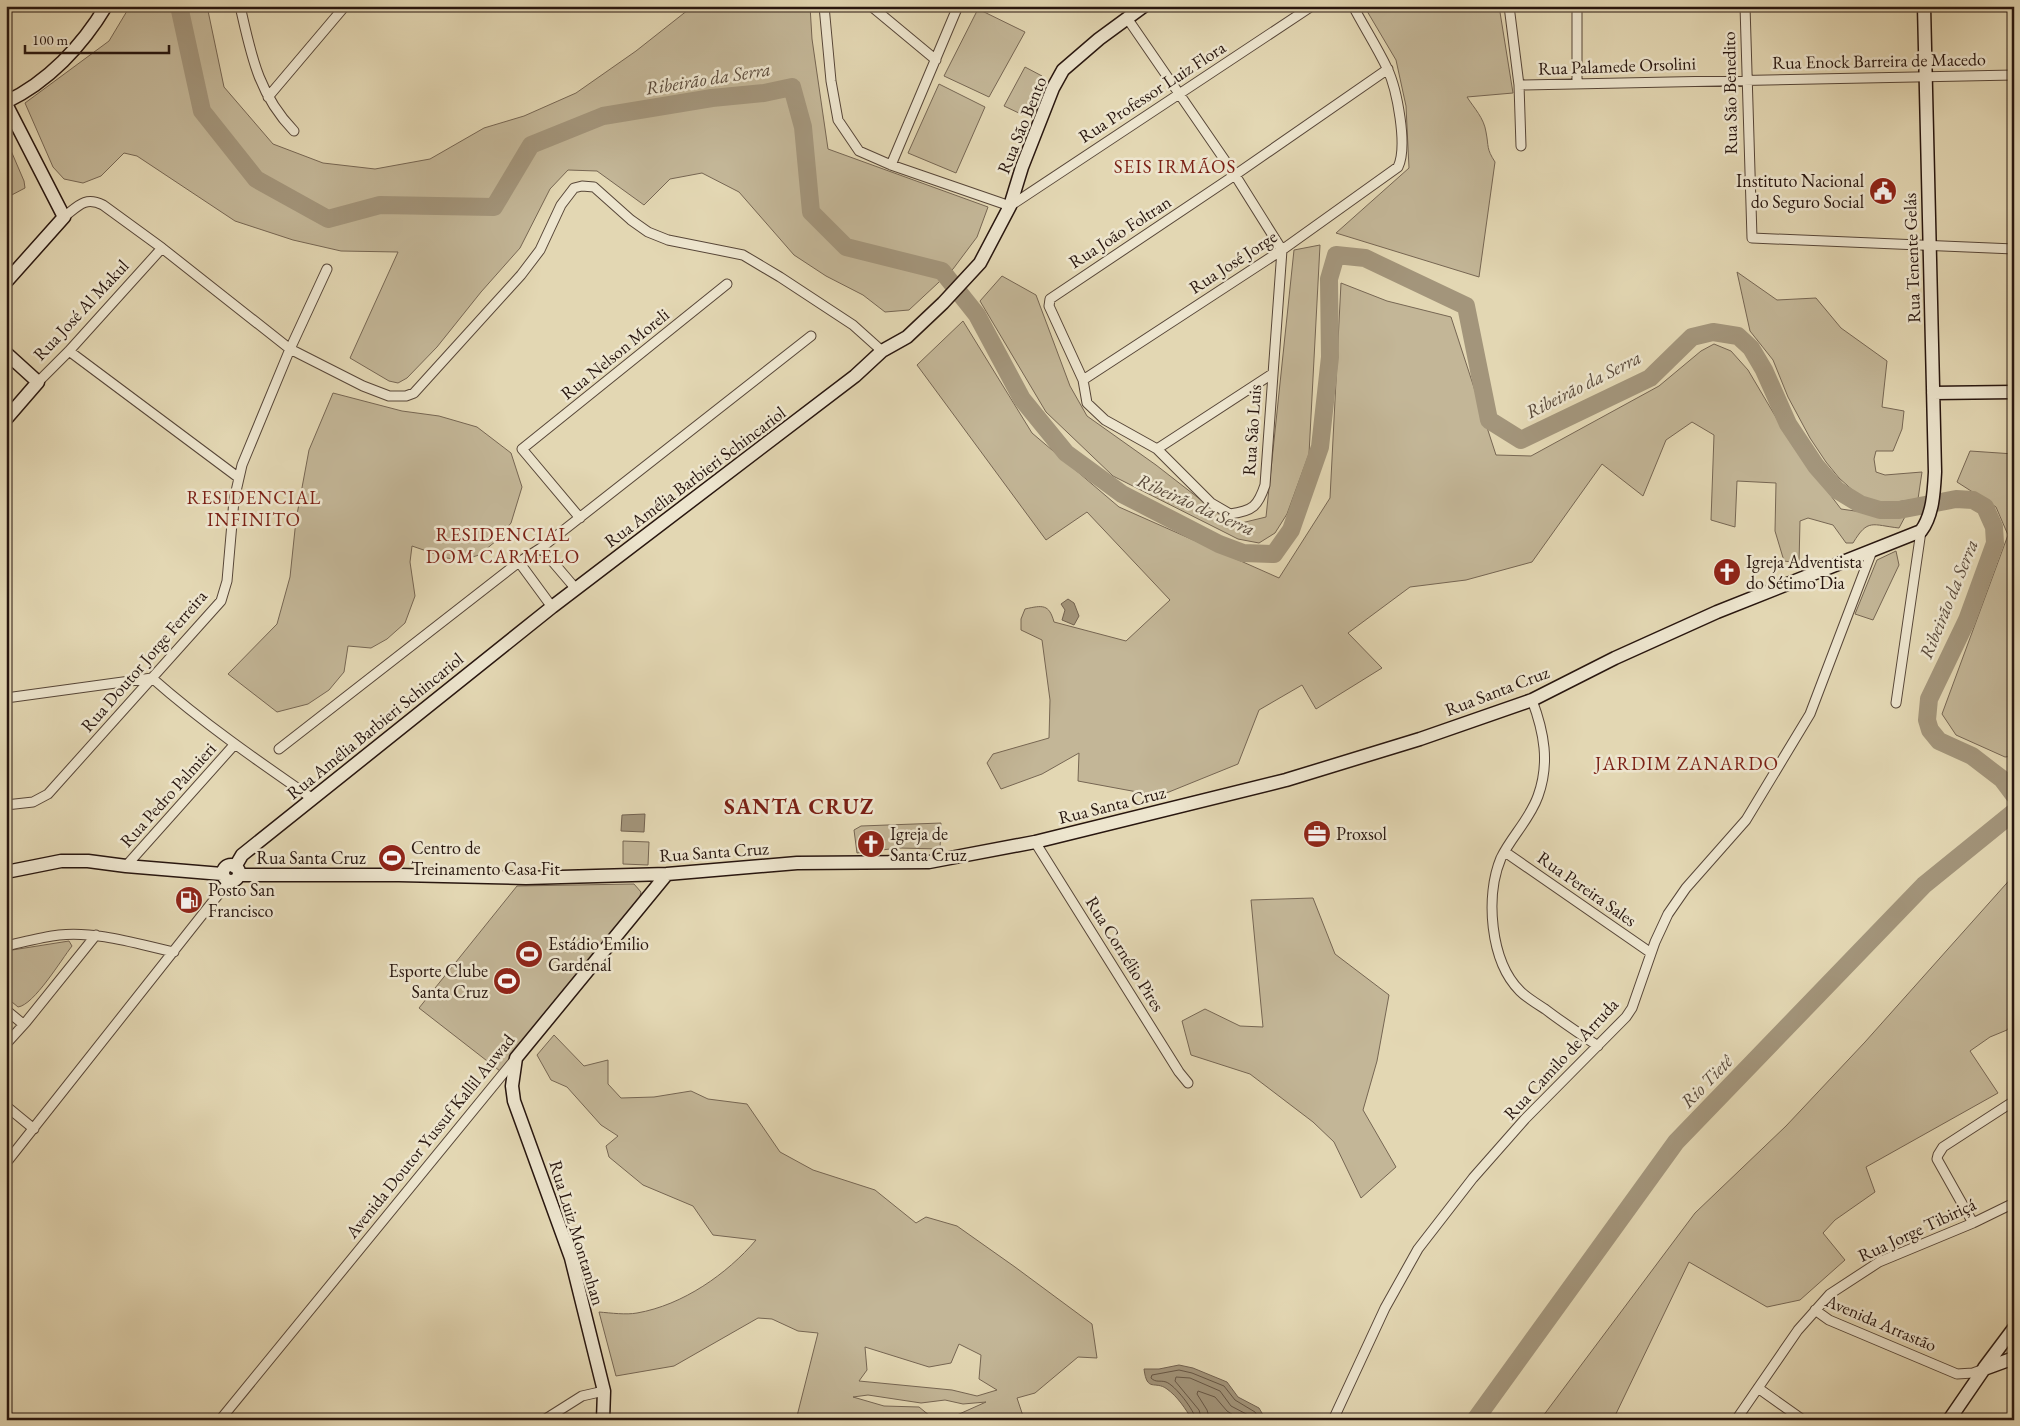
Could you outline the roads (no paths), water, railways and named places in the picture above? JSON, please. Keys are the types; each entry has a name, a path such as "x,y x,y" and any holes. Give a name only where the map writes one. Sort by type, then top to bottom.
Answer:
{"street":[{"path":"64,217 6,103 44,78 58,66 80,43 106,6"},
{"path":"240,6 256,74 268,97 294,131"},
{"path":"268,97 346,6"},
{"path":"824,6 831,81 838,120 859,151 891,165 1010,206"},
{"path":"871,6 936,60"},
{"path":"891,165 958,6"},
{"name":"Rua São Bento","path":"1010,206 1022,167 1053,88 1063,70 1099,39 1144,6"},
{"name":"Rua Professor Luiz Flora","path":"1010,206 1312,6"},
{"path":"1353,6 1388,69"},
{"path":"1509,6 1519,85 1521,146"},
{"path":"1577,6 1577,84"},
{"name":"Rua São Benedito","path":"1744,6 1752,238 1929,246"},
{"name":"Rua Tenente Gelás","path":"1921,531 1925,525 1934,492 1924,6"},
{"path":"1127,18 1235,175 1282,250"},
{"name":"Rua José Jorge","path":"1082,380 1282,250 1398,167 1403,154 1399,112 1388,69"},
{"name":"Rua João Foltran","path":"1049,306 1050,299 1056,294 1235,175 1388,69"},
{"name":"Rua Enock Barreira de Macedo","path":"1746,79 2014,75"},
{"name":"Rua Palamede Orsolini","path":"1519,85 1746,79"},
{"path":"6,282 64,217 86,201 94,201 103,205 162,248 290,349 363,386 389,396 406,396 414,393 521,275 540,250 561,204 574,188 582,186 594,187 631,220 648,232 668,240 743,255 853,325 882,351"},
{"name":"Rua Amélia Barbieri Schincariol","path":"231,874 242,855 552,607 855,376 882,351 907,336 943,303 980,263 1010,206"},
{"path":"1929,246 2014,249"},
{"name":"Rua José Al Makul","path":"6,419 162,248"},
{"name":"Rua São Luis","path":"1049,306 1082,380 1087,403 1105,420 1157,449 1211,503 1230,514 1253,509 1266,485 1272,374 1282,250"},
{"name":"Rua Doutor Jorge Ferreira","path":"6,805 33,802 48,794 221,601 227,581 234,500 242,465 290,349 327,269"},
{"name":"Rua Nelson Moreli","path":"580,518 522,449 728,284"},
{"path":"279,749 519,562 541,548 580,518 810,336"},
{"path":"69,351 239,478"},
{"path":"6,353 38,382"},
{"path":"1157,449 1272,374"},
{"path":"1933,393 2014,392"},
{"path":"1896,703 1921,531"},
{"name":"Rua Santa Cruz","path":"6,872 61,861 88,861 126,866 231,874 526,878 667,874 797,863 929,862 1035,842 1286,780 1347,763 1532,700 1615,658 1717,612 1921,531"},
{"path":"541,548 576,589"},
{"name":"Rua Camilo de Arruda","path":"1333,1420 1385,1308 1418,1249 1473,1178 1519,1127 1626,1018 1632,1008 1651,953 1668,914 1686,888 1746,820 1810,714 1872,551"},
{"path":"519,562 552,607"},
{"path":"6,698 152,678 185,707 234,744 313,799"},
{"path":"1532,700 1541,724 1545,747 1544,774 1531,812 1505,852 1495,876 1491,901 1496,944 1503,966 1520,992 1598,1046"},
{"name":"Rua Pedro Palmieri","path":"126,866 234,744"},
{"name":"Rua Cornélio Pires","path":"1035,842 1179,1072 1188,1083"},
{"name":"Rua Pereira Sales","path":"1505,852 1651,953"},
{"path":"6,1163 174,952 231,874"},
{"name":"Avenida Doutor Yussuf Kallil Auwad","path":"220,1420 667,874"},
{"path":"6,946 58,935 96,935 174,952"},
{"path":"6,1044 96,935"},
{"path":"6,1010 23,1024"},
{"name":"Rua Luiz Montanhan","path":"516,1058 512,1086 514,1101 566,1242 604,1391 603,1420"},
{"path":"1973,1223 1937,1159 1938,1155 1943,1147 2014,1101"},
{"path":"6,1106 34,1129"},
{"name":"Rua Jorge Tibiriçá","path":"1814,1310 1830,1294 1879,1262 1973,1223 2014,1203"},
{"name":"Avenida Arrastão","path":"1736,1420 1814,1310 1829,1320 1957,1374 1972,1373 1984,1369"},
{"path":"1949,1420 2014,1328"},
{"path":"1984,1369 2014,1358"},
{"path":"1758,1388 1803,1420"},
{"path":"544,1420 582,1396 604,1391"}],"water":[{"path":"1068,599 1074,603 1079,616 1074,625 1062,620 1065,610 1061,604"},
{"path":"645,814 644,832 621,831 622,815"},
{"path":"1179,1365 1193,1368 1227,1382 1238,1397 1259,1408 1266,1420 1192,1420 1171,1392 1163,1387 1149,1384 1145,1376 1144,1369 1159,1369"}],"waterway":[{"name":"Ribeirão da Serra","path":"179,6 202,111 256,179 328,219 380,205 494,207 531,145 603,116 712,98 764,93 792,87 803,127 811,212 846,247 942,271 977,315 1022,399 1066,453 1122,494 1219,544 1243,553 1274,554 1291,530 1320,447 1330,357 1329,279 1336,255 1365,258 1466,306 1489,420 1521,440 1650,378 1692,337 1713,332 1738,336 1751,348 1764,370 1788,424 1816,466 1837,490 1860,504 1880,510 1899,510 1956,499 1973,500 1985,507 1994,527 1995,543 1967,620 1929,699 1927,720 1930,730 1939,741 1972,756 2002,779 2014,795"},
{"name":"Rio Tietê","path":"1475,1420 1676,1142 1924,885 2014,812"}],"place":[{"name":"Instituto Nacional do Seguro Social","path":"1883,191"},
{"name":"Igreja Adventista do Sétimo Dia","path":"1727,572"},
{"name":"Proxsol","path":"1317,834"},
{"name":"Igreja de Santa Cruz","path":"871,844"},
{"name":"Centro de Treinamento Casa Fit","path":"392,858"},
{"name":"Posto San Francisco","path":"189,900"},
{"name":"Estádio Emilio Gardenal","path":"529,954"},
{"name":"Esporte Clube Santa Cruz","path":"507,981"}],"district":[{"name":"SEIS IRMÃOS","path":"1175,166"},
{"name":"RESIDENCIAL INFINITO","path":"254,508"},
{"name":"RESIDENCIAL DOM CARMELO","path":"503,545"},
{"name":"JARDIM ZANARDO","path":"1687,763"},
{"name":"SANTA CRUZ","path":"799,806"}]}
